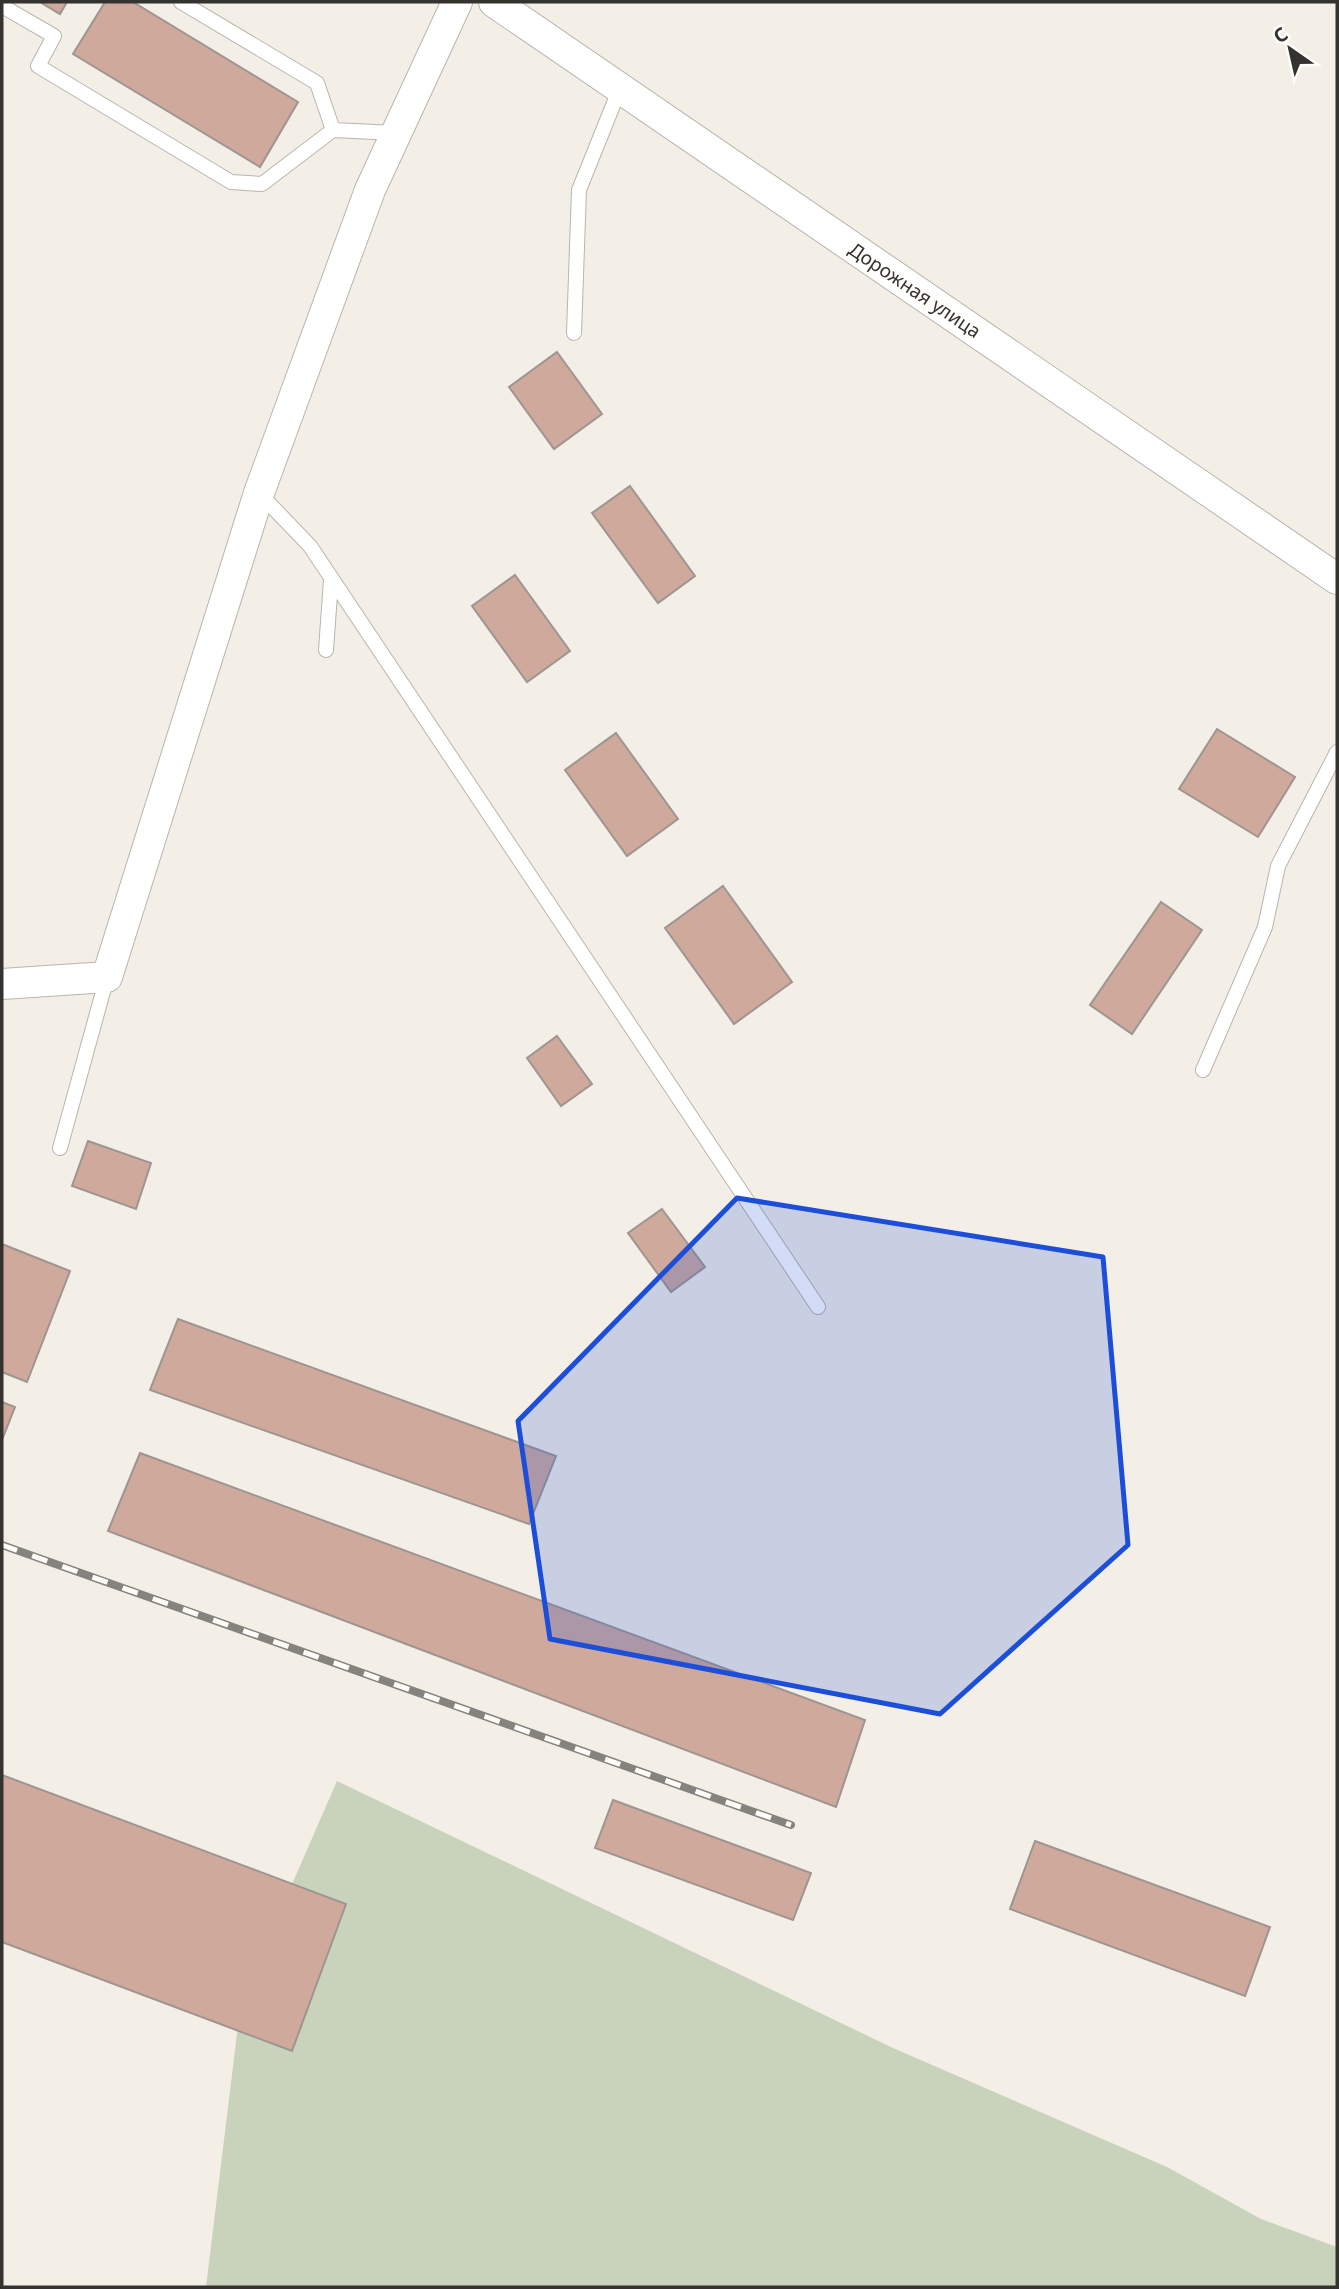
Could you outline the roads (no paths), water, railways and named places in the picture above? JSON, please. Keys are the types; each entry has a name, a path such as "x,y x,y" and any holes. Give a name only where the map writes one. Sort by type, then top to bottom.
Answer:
{"street":[{"path":"2,984 107,978 259,493 370,190 457,2"},
{"name":"Дорожная улица","path":"494,2 1337,579"}],"lane":[{"path":"181,2 317,83 333,130"},
{"path":"2,6 54,36 38,66 230,182 261,184 333,130 396,133"},
{"path":"573,333 579,190 620,88"},
{"path":"259,493 310,547 818,1307"},
{"path":"326,650 331,580"},
{"path":"1203,1070 1265,927 1278,866 1337,752"},
{"path":"60,1148 107,978"}],"railway":[{"path":"2,1545 791,1825"}]}
